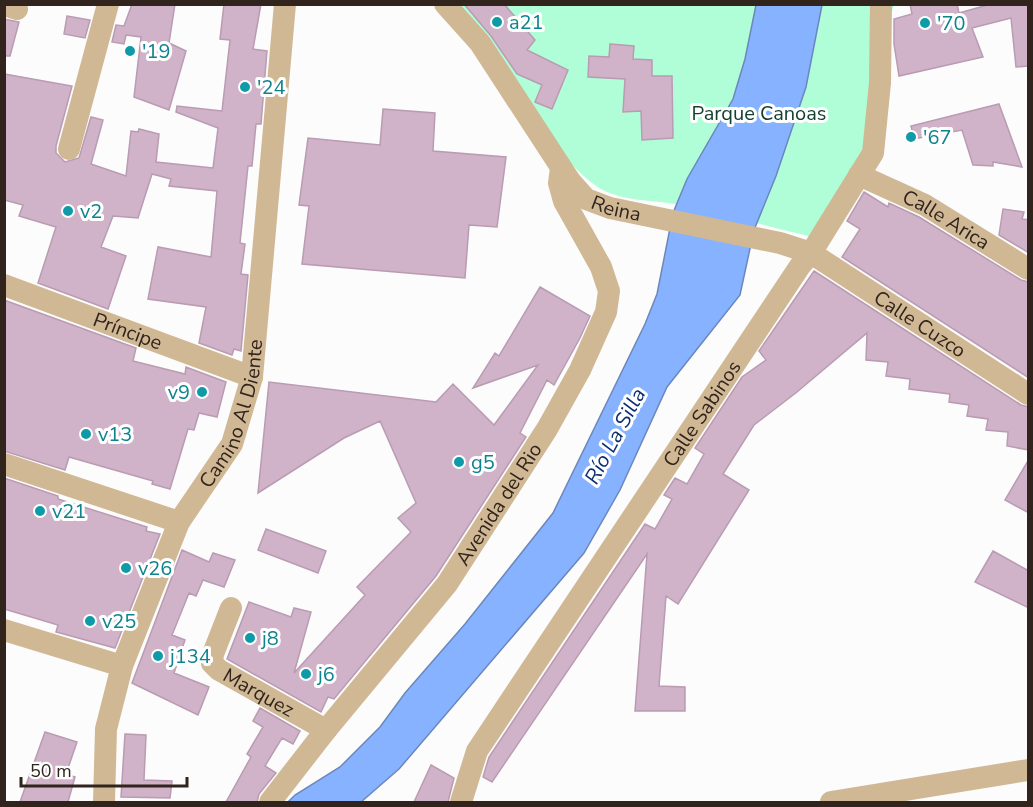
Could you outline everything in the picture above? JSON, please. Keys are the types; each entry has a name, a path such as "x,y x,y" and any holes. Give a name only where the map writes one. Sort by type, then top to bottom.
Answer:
{"street":[{"path":"69,148 108,4"},
{"name":"Camino Al Diente","path":"104,802 106,729 122,666 179,522 232,444 252,377 285,4"},
{"name":"Reina","path":"445,4 480,43 561,168 586,199 610,208 780,243 811,253"},
{"name":"Calle Sabinos","path":"461,802 477,752 800,266 811,253 873,153 880,83 881,4"},
{"name":"Avenida del Rio","path":"270,802 326,730 447,584 547,429 580,370 606,312 609,291 601,267 564,201 559,183 561,168"},
{"name":"Calle Arica","path":"859,175 925,204 1029,269"},
{"name":"Calle Cuzco","path":"811,253 1029,394"},
{"name":"Príncipe","path":"4,285 252,377"},
{"path":"4,464 179,522"},
{"name":"Marquez","path":"231,608 213,654 212,663 219,670 326,730"},
{"path":"4,630 122,666"},
{"path":"831,802 1029,770"}],"green space":[{"name":"Parque Canoas","path":"455,5 894,5 886,28 863,154 809,236 672,203 614,195 588,180 547,135"}],"water":[{"name":"Río La Silla","path":"756,5 822,5 806,87 776,176 754,230 740,295 667,387 620,490 584,553 399,769 361,802 288,802 295,795 340,767 380,727 405,693 465,624 553,513 645,324 657,294 673,213 687,179 733,99 745,59"}],"building":[{"path":"132,4 175,4 169,43 186,51 169,110 134,97 141,37 126,35 124,44 112,42 116,25 124,26"},
{"path":"224,4 261,4 253,49 267,51 261,124 256,124 252,166 248,166 240,243 245,244 241,274 248,275 241,351 234,349 232,355 199,343 206,307 148,299 158,247 211,257 217,191 169,186 171,179 152,174 138,218 113,216 101,247 126,256 108,309 38,283 56,227 19,216 23,205 4,200 4,74 72,86 56,146 56,153 65,162 79,158 91,117 103,120 91,164 126,176 131,131 138,132 139,129 159,134 156,162 213,168 218,128 176,112 177,106 222,111 230,40 220,39"},
{"path":"464,4 504,4 535,40 527,50 568,70 552,109 535,102 542,85 517,74 491,36"},
{"path":"910,4 957,4 959,13 991,4 1029,4 1029,66 1016,67 1011,18 972,28 983,57 899,76 894,44 894,19 912,14"},
{"path":"67,16 90,20 85,38 64,34"},
{"path":"4,19 19,22 10,56 4,56"},
{"path":"610,44 634,46 633,59 652,60 652,76 672,76 673,138 642,140 641,111 623,112 625,79 588,77 589,56 609,57"},
{"path":"999,104 1022,167 993,162 993,166 973,165 962,130 914,139 911,126"},
{"path":"383,109 435,113 433,151 506,157 497,227 469,225 465,278 302,264 309,206 299,205 308,138 380,145"},
{"path":"864,192 888,207 889,203 919,217 1021,280 1029,282 1029,378 842,257 860,229 847,221"},
{"path":"1003,209 1024,212 1022,219 1029,220 1029,253 999,235"},
{"path":"814,271 1021,405 1029,407 1029,450 1007,446 1008,432 986,430 988,419 967,416 969,405 949,402 950,394 909,389 910,379 886,376 888,362 866,360 867,333 754,425 723,474 749,490 678,604 666,596 659,686 685,687 685,711 635,711 647,554 492,782 483,777 489,757 645,524 655,529 672,499 664,495 675,478 687,484 704,454 695,448 742,377 766,360 759,351"},
{"path":"540,287 590,316 580,338 554,385 547,380 520,433 526,437 436,576 334,699 328,697 321,712 227,659 249,602 291,617 294,608 311,612 294,673 365,595 357,587 411,532 398,518 416,503 380,421 344,438 258,493 269,382 436,402 453,384 494,425 538,365 473,388 495,353 499,356"},
{"path":"4,300 136,348 133,361 185,374 186,367 226,382 217,417 199,413 194,430 188,429 170,489 152,484 153,481 69,457 65,470 4,451"},
{"path":"1029,459 1029,513 1005,500"},
{"path":"4,478 58,496 58,499 147,527 146,531 160,534 115,648 56,632 58,625 4,609"},
{"path":"266,529 326,551 318,573 258,550"},
{"path":"182,550 209,562 213,553 235,560 224,587 203,580 196,596 189,593 172,635 185,640 174,673 209,687 198,715 132,683"},
{"path":"993,551 1029,571 1029,608 975,582"},
{"path":"260,708 300,731 293,744 282,738 265,766 276,773 259,794 257,802 226,802 251,757 247,754 263,727 253,721"},
{"path":"45,732 77,742 66,774 75,777 68,802 20,802"},
{"path":"125,734 146,735 144,780 172,781 170,798 121,797"},
{"path":"431,765 454,778 448,802 414,802"}],"place":[{"name":"a21","path":"497,22"},
{"name":"'70","path":"925,23"},
{"name":"'19","path":"130,51"},
{"name":"'24","path":"245,87"},
{"name":"'67","path":"911,137"},
{"name":"v2","path":"68,211"},
{"name":"v9","path":"202,392"},
{"name":"v13","path":"86,434"},
{"name":"g5","path":"459,462"},
{"name":"v21","path":"40,511"},
{"name":"v26","path":"126,568"},
{"name":"v25","path":"90,621"},
{"name":"j8","path":"250,638"},
{"name":"j134","path":"158,656"},
{"name":"j6","path":"306,674"}]}
